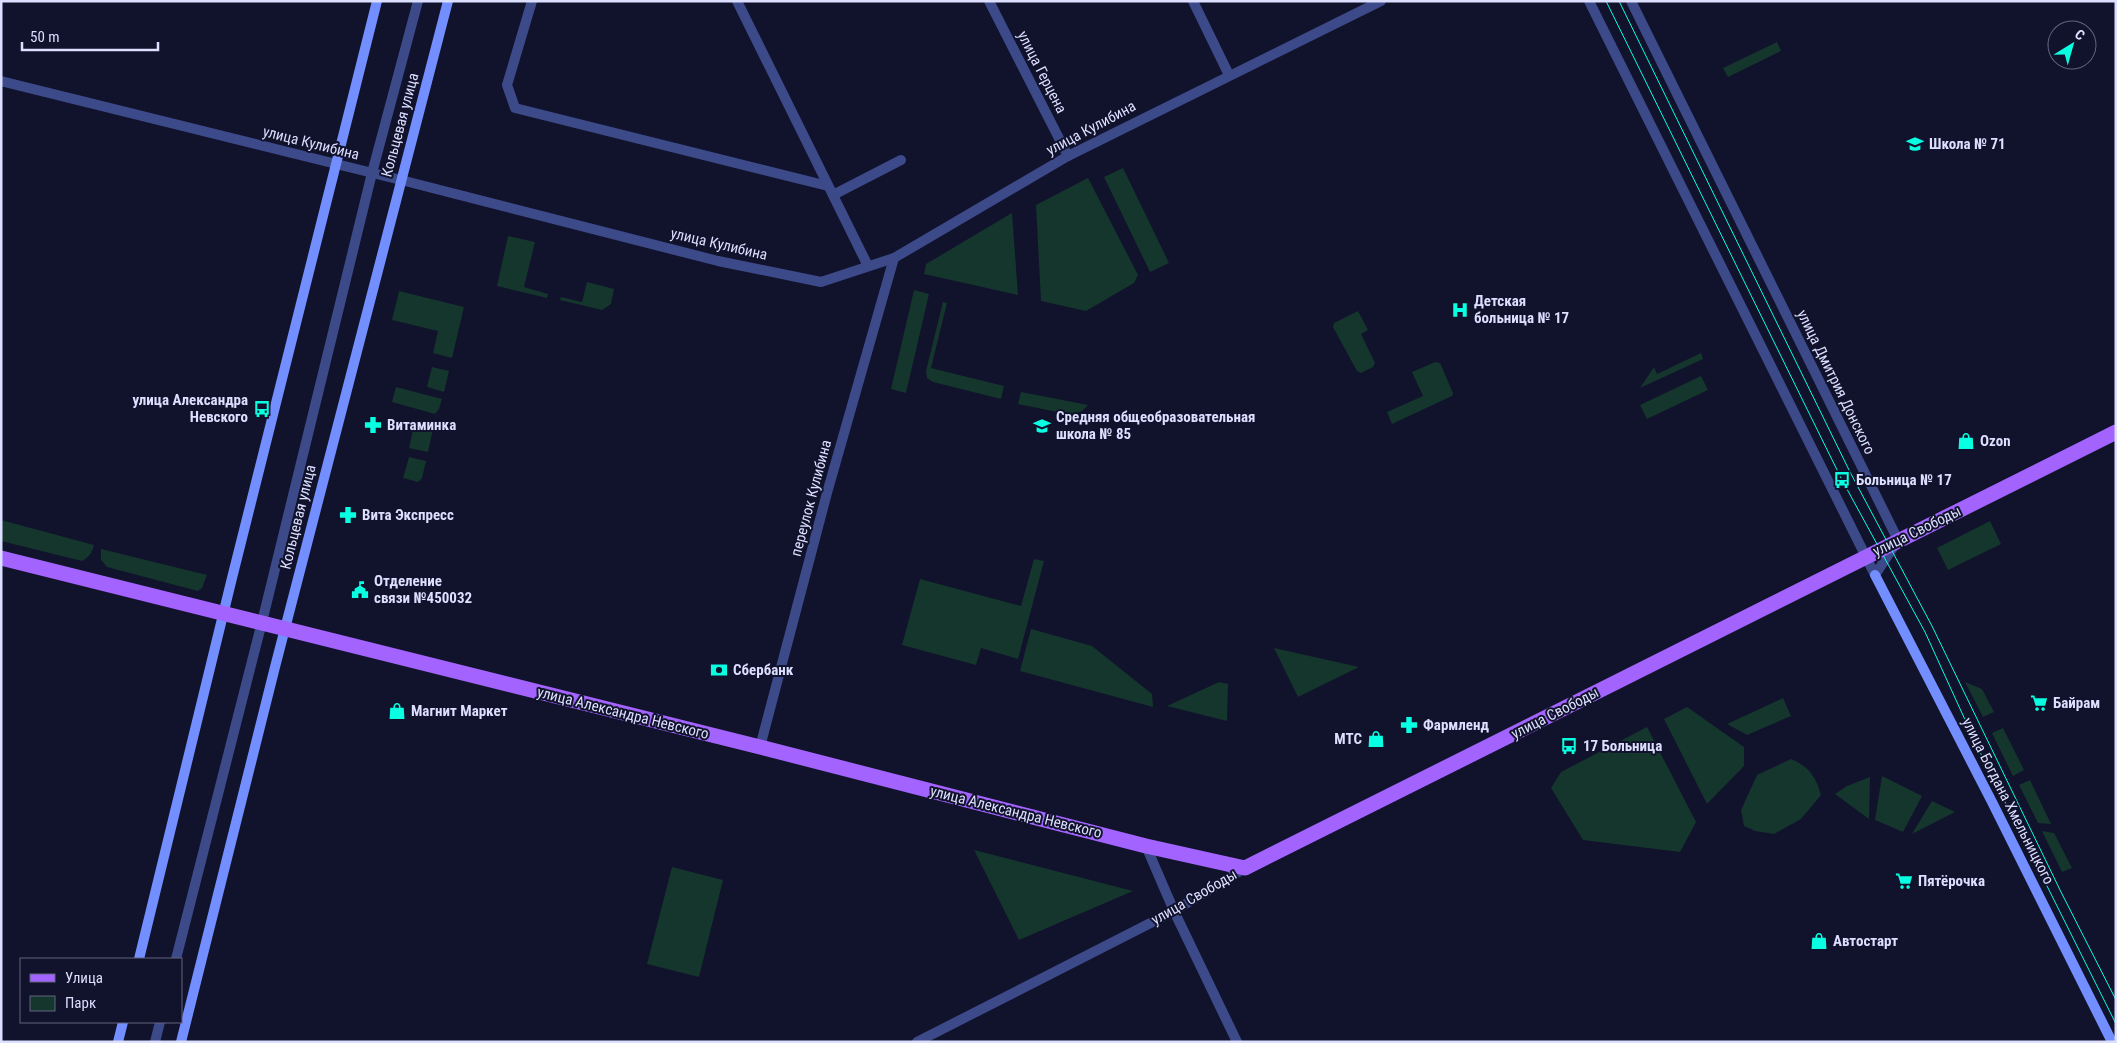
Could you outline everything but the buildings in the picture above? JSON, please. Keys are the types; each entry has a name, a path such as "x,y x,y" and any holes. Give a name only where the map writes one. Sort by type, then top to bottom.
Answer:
{"main road":[{"path":"138,958 335,164 378,1"},
{"name":"Кольцевая улица","path":"182,1042 285,628 448,1"},
{"name":"улица Свободы","path":"1245,868 2116,432"},
{"name":"улица Александра Невского","path":"1,558 760,747 1146,846 1245,868"},
{"name":"улица Богдана Хмельницкого","path":"1875,575 1992,802 2112,1042"},
{"path":"118,1042 123,1023"}],"street":[{"path":"176,958 262,622 372,173 418,1"},
{"path":"532,1 506,85 515,108 830,190 901,160"},
{"path":"736,1 868,266"},
{"name":"улица Герцена","path":"989,1 1068,156"},
{"path":"1193,1 1229,74"},
{"name":"улица Кулибина","path":"1,82 401,180 718,261 821,282 894,258 1068,156 1229,74 1381,1"},
{"path":"1589,1 1875,575 1898,540"},
{"name":"улица Дмитрия Донского","path":"1631,1 1898,540"},
{"name":"переулок Кулибина","path":"760,747 830,484 894,258"},
{"path":"1146,846 1174,911 1237,1042"},
{"name":"улица Свободы","path":"917,1042 1174,911 1245,868"},
{"path":"155,1042 160,1023"}],"green space":[{"path":"1777,42 1781,51 1728,77 1723,68"},
{"path":"1123,168 1169,263 1150,272 1104,177"},
{"path":"1088,178 1138,275 1134,283 1086,311 1041,301 1036,205"},
{"path":"1012,213 1018,295 924,274 926,264"},
{"path":"508,236 535,242 524,287 548,294 547,298 497,286"},
{"path":"587,282 614,289 611,304 602,310 560,300 561,297 582,302"},
{"path":"914,290 929,294 906,393 891,389"},
{"path":"399,291 464,307 452,358 433,353 438,331 392,320"},
{"path":"943,302 947,303 931,368 1004,386 1001,399 933,382 927,378 926,371"},
{"path":"1358,311 1368,330 1361,334 1375,363 1373,367 1361,373 1357,371 1333,327 1334,323"},
{"path":"1701,353 1703,359 1640,388 1654,367 1657,374"},
{"path":"1435,362 1440,363 1453,393 1452,396 1392,424 1387,412 1423,396 1412,372"},
{"path":"432,367 449,371 444,392 427,387"},
{"path":"1701,376 1708,390 1647,419 1640,405"},
{"path":"396,387 442,399 439,409 435,414 392,402"},
{"path":"1021,392 1088,405 1082,411 1072,415 1018,404"},
{"path":"415,421 427,423 433,429 428,452 409,448"},
{"path":"409,457 426,461 422,478 418,482 403,478"},
{"path":"1,520 94,545 87,558 82,561 1,541"},
{"path":"1990,521 2001,544 1948,570 1937,548"},
{"path":"101,549 207,575 202,588 198,591 107,567 101,560"},
{"path":"1034,559 1044,561 1018,659 981,648 976,665 902,645 920,579 1021,606"},
{"path":"1031,629 1092,646 1152,694 1153,707 1020,671"},
{"path":"1274,648 1359,667 1298,697"},
{"path":"1219,682 1228,684 1227,721 1167,706"},
{"path":"1965,682 1982,689 1994,712 1983,717"},
{"path":"1783,698 1791,716 1747,735 1727,724"},
{"path":"1687,707 1744,747 1744,766 1707,804 1664,719"},
{"path":"1647,727 1696,822 1680,852 1583,840 1551,788 1561,772"},
{"path":"2003,728 2024,770 2013,776 1992,733"},
{"path":"1791,759 1807,768 1817,782 1821,795 1801,819 1774,834 1755,831 1744,826 1741,810 1757,775"},
{"path":"1882,776 1922,796 1903,832 1875,820"},
{"path":"1870,777 1869,819 1835,794 1847,786"},
{"path":"2030,780 2051,824 2038,823 2019,785"},
{"path":"1932,801 1955,812 1912,834"},
{"path":"2042,831 2054,833 2072,868 2062,872"},
{"path":"974,850 1133,891 1019,940"},
{"path":"672,867 723,880 699,977 647,964"}],"tram line":[{"path":"1606,1 1842,480 1925,632 1977,746 2116,1024"},
{"path":"1619,1 1850,472 1932,626 2061,892 2116,1000"}],"place":[{"name":"Школа № 71","path":"1915,144"},
{"name":"Детская больница № 17","path":"1460,310"},
{"name":"улица Александра Невского","path":"262,409"},
{"name":"Витаминка","path":"373,425"},
{"name":"Средняя общеобразовательная школа № 85","path":"1042,426"},
{"name":"Ozon","path":"1966,441"},
{"name":"Больница № 17","path":"1842,480"},
{"name":"Вита Экспресс","path":"348,515"},
{"name":"Отделение связи №450032","path":"360,590"},
{"name":"Сбербанк","path":"719,670"},
{"name":"Байрам","path":"2039,703"},
{"name":"Магнит Маркет","path":"397,711"},
{"name":"Фармленд","path":"1409,725"},
{"name":"МТС","path":"1376,739"},
{"name":"17 Больница","path":"1569,746"},
{"name":"Пятёрочка","path":"1904,881"},
{"name":"Автостарт","path":"1819,941"}]}
